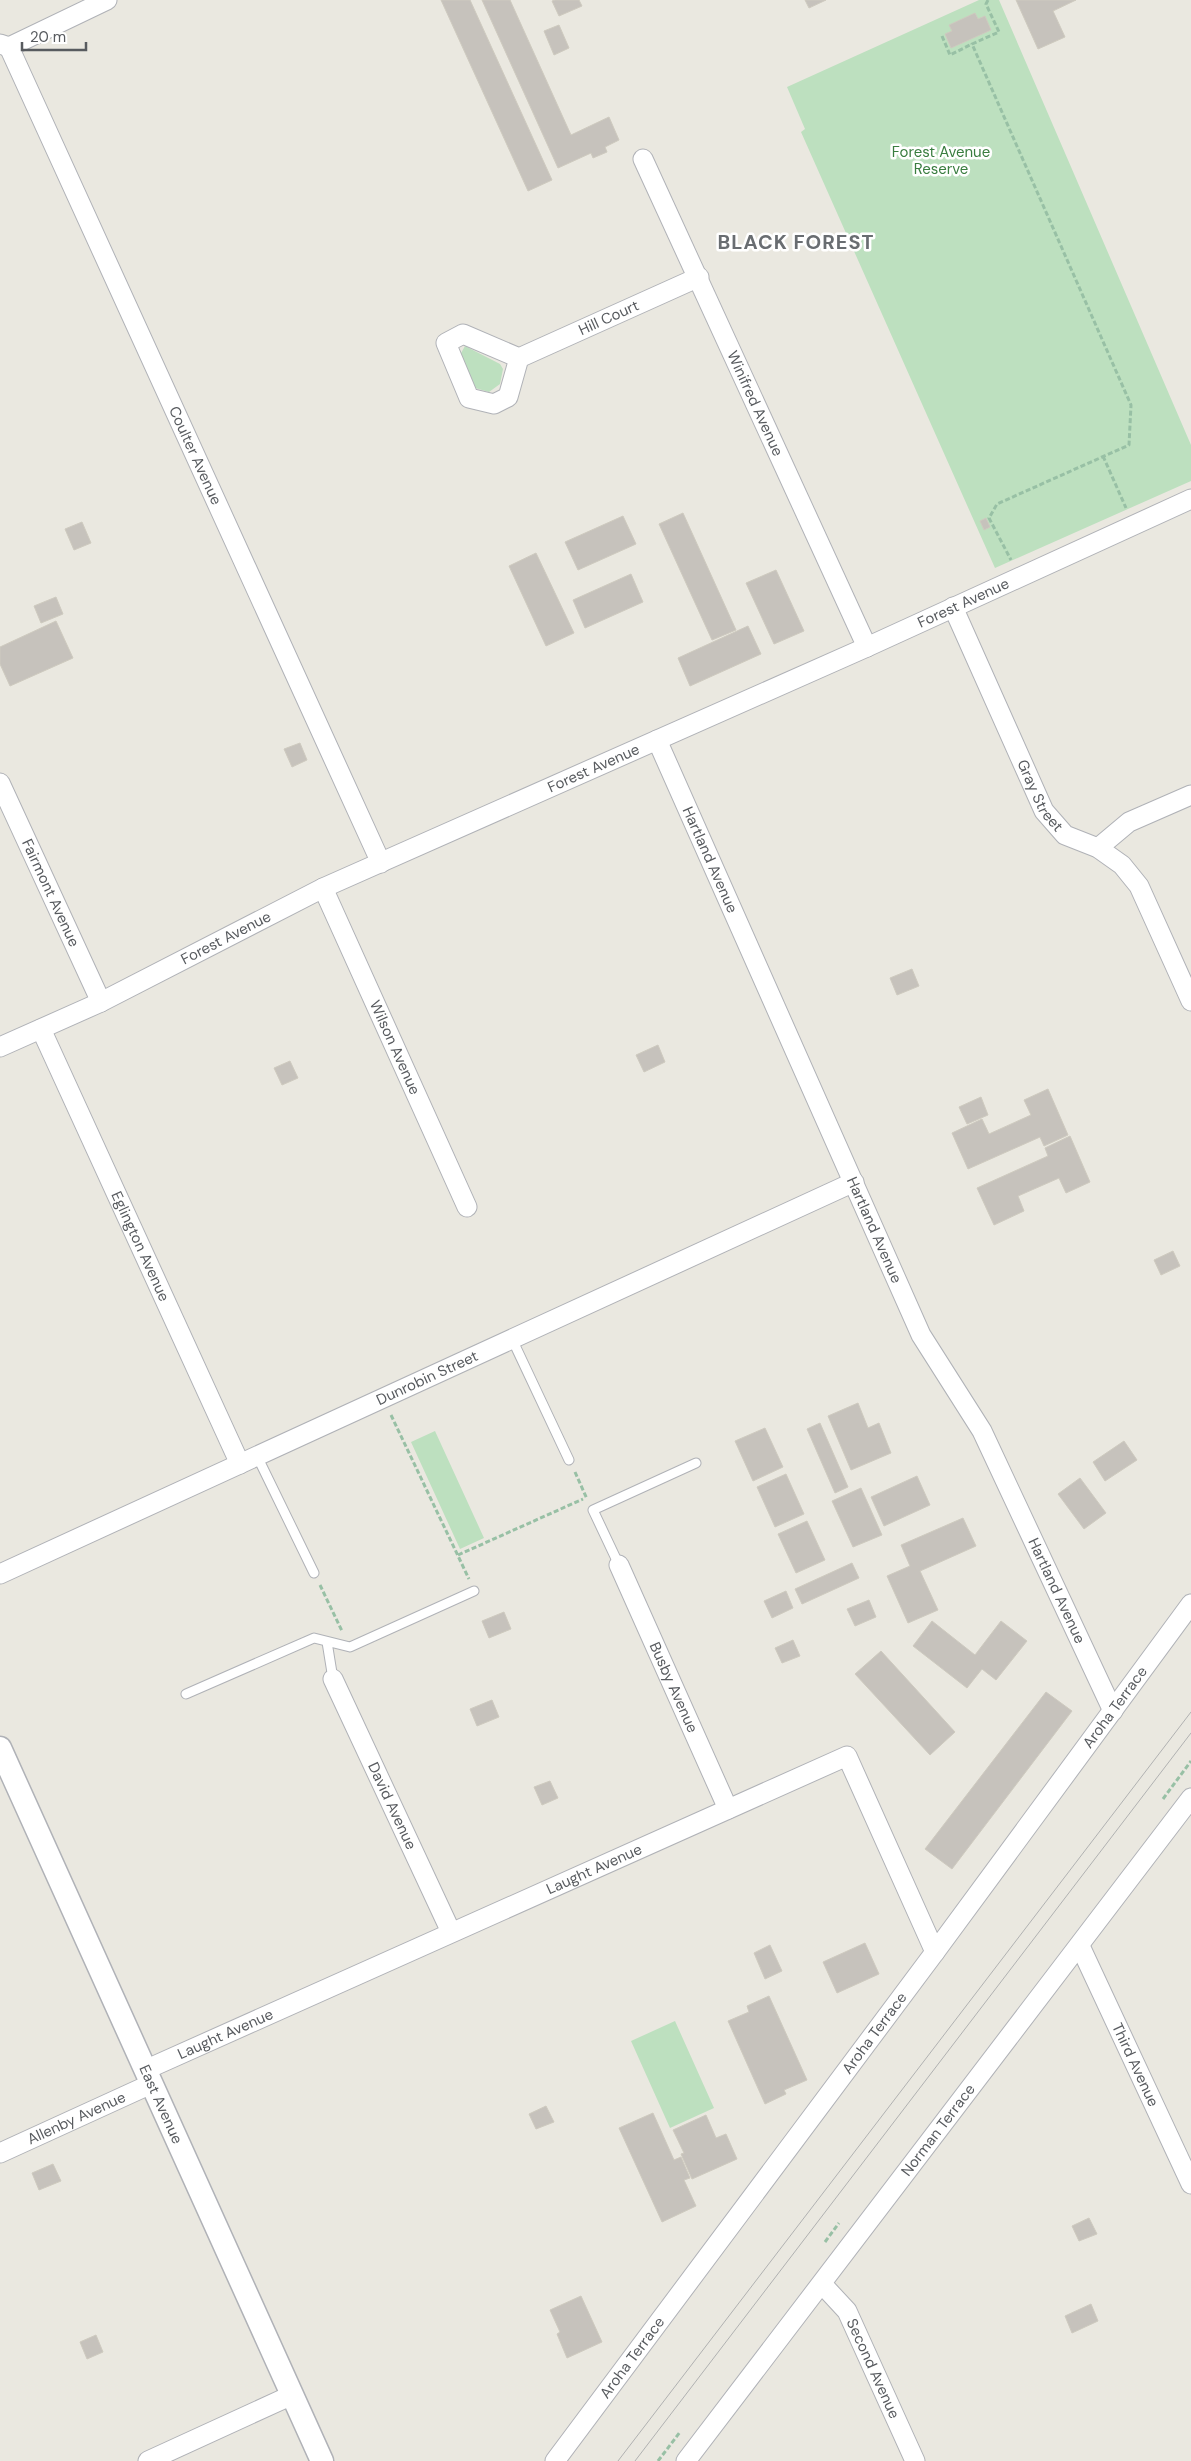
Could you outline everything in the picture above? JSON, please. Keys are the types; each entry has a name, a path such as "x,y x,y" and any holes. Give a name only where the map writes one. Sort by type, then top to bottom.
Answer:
{"street":[{"path":"4,46 107,0"},
{"name":"Coulter Avenue","path":"4,46 381,863"},
{"name":"Winifred Avenue","path":"643,159 699,277 867,646"},
{"name":"Hill Court","path":"519,358 699,277"},
{"name":"Forest Avenue","path":"0,1047 101,1002 323,888 867,646 1191,499"},
{"name":"Gray Street","path":"953,607 1044,811 1065,835 1098,848 1122,865 1139,886 1191,1001"},
{"name":"Hartland Avenue","path":"657,740 922,1335 982,1431 1113,1711"},
{"name":"Fairmont Avenue","path":"0,783 101,1002"},
{"path":"1098,848 1129,822 1191,795"},
{"name":"Wilson Avenue","path":"323,888 468,1207"},
{"name":"Eglington Avenue","path":"41,1029 240,1464"},
{"name":"Dunrobin Street","path":"0,1574 854,1182"},
{"name":"Busby Avenue","path":"619,1565 728,1809"},
{"name":"Aroha Terrace","path":"555,2461 935,1952 1191,1604"},
{"name":"David Avenue","path":"333,1679 451,1932"},
{"name":"East Avenue","path":"0,1748 7,1780 148,2077 322,2461"},
{"name":"Laught Avenue","path":"148,2077 451,1932 847,1756 935,1952"},
{"name":"Norman Terrace","path":"686,2461 1191,1798"},
{"name":"Third Avenue","path":"1080,1946 1191,2184"},
{"name":"Allenby Avenue","path":"0,2153 148,2077"},
{"name":"Second Avenue","path":"822,2284 847,2311 915,2461"},
{"path":"148,2461 292,2395"}],"lane":[{"path":"512,1339 569,1460"},
{"path":"257,1456 314,1573"},
{"path":"619,1565 593,1510 696,1464"},
{"path":"186,1694 314,1638 350,1647 474,1591"},
{"path":"327,1642 333,1679"}],"path":[{"path":"942,36 950,55 999,32 986,4 988,0"},
{"path":"972,44 1131,405 1129,444 997,504 989,518 1000,543 1011,561"},
{"path":"1103,456 1127,509"},
{"path":"383,1398 474,1591"},
{"path":"569,1460 593,1510"},
{"path":"458,1555 587,1498"},
{"path":"314,1573 350,1647"}],"green space":[{"name":"Forest Avenue Reserve","path":"979,0 999,0 1191,445 1191,481 995,568 801,132 805,129 787,87"},
{"path":"465,346 500,364 503,369 500,384 489,392 475,388 460,355"},
{"path":"435,1431 484,1538 460,1549 411,1442"},
{"path":"675,2021 714,2108 670,2128 631,2041"}],"building":[{"path":"441,0 470,0 552,180 528,191"},
{"path":"482,0 510,0 571,135 609,117 619,140 605,147 607,152 593,158 591,153 558,168"},
{"path":"579,0 582,6 559,16 552,1"},
{"path":"805,0 826,0 809,8"},
{"path":"1016,0 1076,0 1053,11 1065,37 1038,49"},
{"path":"975,13 978,19 985,16 991,30 951,48 945,34 952,31 949,25"},
{"path":"559,25 569,48 554,55 544,31"},
{"path":"683,513 736,630 712,640 659,524"},
{"path":"623,516 636,544 578,570 565,542"},
{"path":"986,518 990,527 984,530 980,521"},
{"path":"82,522 91,543 74,550 65,529"},
{"path":"536,553 574,633 546,646 509,566"},
{"path":"776,570 804,631 774,644 746,583"},
{"path":"631,574 643,602 585,628 573,600"},
{"path":"56,597 63,614 41,623 34,606"},
{"path":"56,621 73,658 10,686 0,664 0,647"},
{"path":"748,626 761,654 690,686 678,658"},
{"path":"300,743 307,760 292,767 284,749"},
{"path":"912,969 919,986 897,995 890,978"},
{"path":"658,1045 665,1062 644,1072 636,1055"},
{"path":"290,1061 298,1078 282,1085 274,1068"},
{"path":"1048,1089 1068,1135 1044,1146 1040,1137 968,1169 952,1133 982,1119 989,1134 1031,1115 1024,1100"},
{"path":"981,1097 988,1115 967,1124 959,1107"},
{"path":"1070,1136 1090,1182 1066,1193 1059,1178 1018,1196 1024,1211 994,1225 977,1188 1048,1156 1045,1148"},
{"path":"1173,1251 1180,1266 1161,1275 1154,1260"},
{"path":"858,1403 868,1428 879,1423 891,1453 851,1470 828,1416"},
{"path":"820,1423 848,1487 835,1493 807,1429"},
{"path":"765,1428 783,1467 753,1481 735,1441"},
{"path":"1124,1441 1137,1460 1105,1481 1093,1462"},
{"path":"786,1474 804,1514 775,1527 757,1487"},
{"path":"917,1476 930,1505 884,1526 871,1497"},
{"path":"1080,1478 1106,1513 1084,1529 1058,1494"},
{"path":"861,1488 882,1535 853,1547 832,1501"},
{"path":"963,1518 976,1546 920,1571 938,1610 908,1623 887,1576 910,1566 901,1545"},
{"path":"807,1521 825,1560 796,1573 778,1534"},
{"path":"852,1563 859,1578 802,1604 795,1589"},
{"path":"786,1591 793,1608 772,1618 764,1601"},
{"path":"869,1600 876,1617 855,1626 847,1609"},
{"path":"504,1612 511,1629 489,1638 482,1621"},
{"path":"932,1621 975,1655 1001,1621 1027,1641 996,1680 982,1669 967,1688 913,1646"},
{"path":"793,1640 800,1656 782,1663 775,1648"},
{"path":"881,1651 955,1732 930,1755 855,1674"},
{"path":"1046,1692 1072,1711 952,1869 925,1849"},
{"path":"492,1700 499,1717 477,1726 470,1709"},
{"path":"550,1781 558,1798 542,1805 534,1787"},
{"path":"865,1943 879,1974 837,1993 823,1962"},
{"path":"770,1945 782,1971 765,1979 754,1953"},
{"path":"769,1996 807,2080 784,2090 786,2094 765,2104 728,2021 749,2012 747,2006"},
{"path":"546,2106 554,2122 536,2129 529,2114"},
{"path":"653,2113 674,2160 681,2157 690,2178 684,2180 696,2206 662,2222 619,2128"},
{"path":"706,2115 716,2138 726,2134 737,2159 692,2179 681,2154 684,2153 673,2130"},
{"path":"53,2164 61,2181 39,2190 32,2173"},
{"path":"1089,2218 1097,2234 1079,2241 1072,2226"},
{"path":"581,2296 602,2342 567,2358 557,2334 560,2332 550,2310"},
{"path":"1091,2304 1098,2321 1072,2333 1065,2316"},
{"path":"96,2335 103,2352 87,2359 80,2342"}],"tram line":[{"path":"618,2461 1191,1712"},
{"path":"635,2461 1191,1733"}],"district":[{"name":"BLACK FOREST","path":"796,242"}]}
